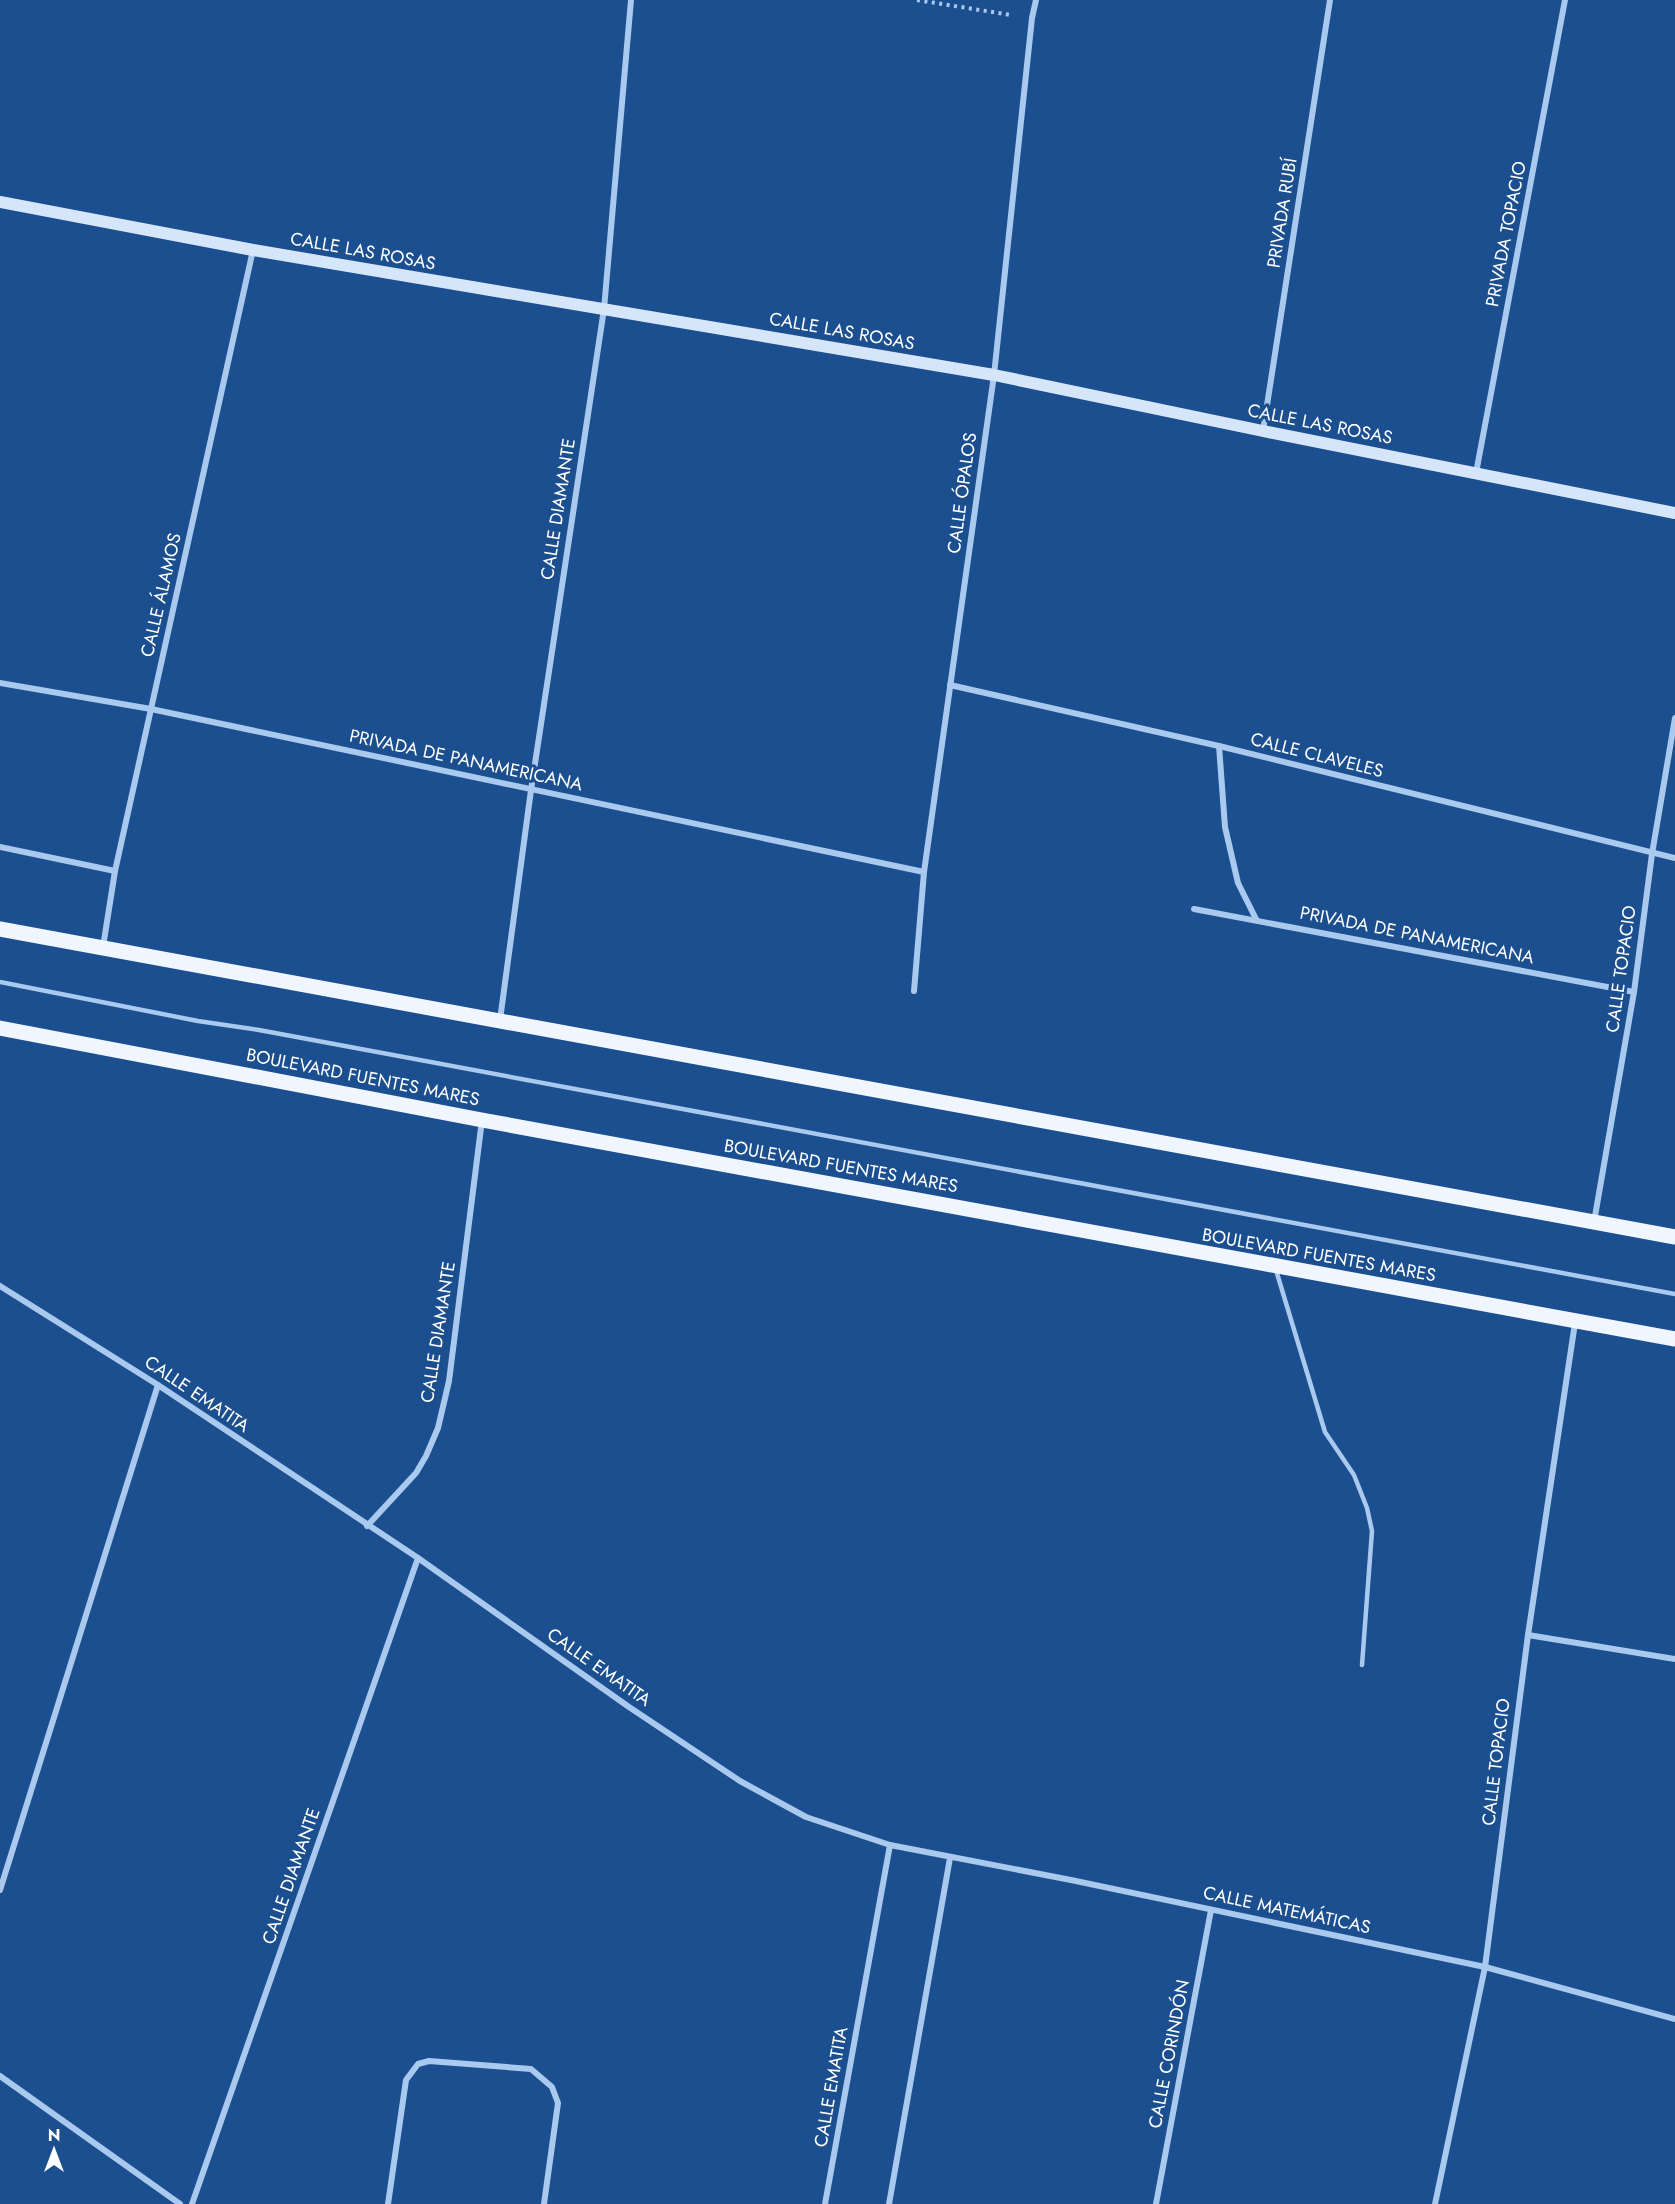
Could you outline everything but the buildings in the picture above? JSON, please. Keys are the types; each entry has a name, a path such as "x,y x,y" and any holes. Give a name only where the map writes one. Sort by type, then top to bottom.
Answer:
{"main road":[{"path":"0,929 1675,1237"},
{"name":"BOULEVARD FUENTES MARES","path":"0,1028 482,1120 1675,1339"}],"street":[{"name":"CALLE DIAMANTE","path":"500,1020 531,790 604,309 631,0"},
{"name":"CALLE ÓPALOS","path":"914,990 924,872 994,375 1032,18 1036,0"},
{"name":"PRIVADA RUBÍ","path":"1263,431 1330,0"},
{"name":"PRIVADA TOPACIO","path":"1476,473 1565,0"},
{"name":"CALLE LAS ROSAS","path":"0,202 254,250 994,375 1675,513"},
{"name":"CALLE ÁLAMOS","path":"103,948 115,871 254,250"},
{"name":"PRIVADA DE PANAMERICANA","path":"0,684 151,708 924,872"},
{"name":"CALLE CLAVELES","path":"950,685 1219,746 1675,858"},
{"name":"CALLE TOPACIO","path":"1594,1223 1634,992 1652,854 1675,718"},
{"path":"1219,746 1225,827 1238,883 1256,919"},
{"path":"0,847 115,871"},
{"name":"PRIVADA DE PANAMERICANA","path":"1194,909 1634,992"},
{"name":"CALLE DIAMANTE","path":"367,1526 416,1473 438,1428 449,1381 482,1120"},
{"name":"CALLE EMATITA","path":"0,1286 158,1385 418,1558 629,1707 741,1781 806,1817 890,1845 825,2204"},
{"name":"CALLE TOPACIO","path":"1435,2204 1485,1967 1528,1635 1575,1322"},
{"path":"0,1890 158,1385"},
{"name":"CALLE DIAMANTE","path":"192,2204 418,1558"},
{"path":"1528,1635 1675,1659"},
{"name":"CALLE MATEMÁTICAS","path":"890,1845 1071,1880 1485,1967 1675,2019"},
{"path":"889,2204 950,1858"},
{"name":"CALLE CORINDÓN","path":"1156,2204 1211,1910"},
{"path":"388,2204 406,2080 418,2064 429,2061 531,2069 552,2087 558,2103 544,2204"},
{"path":"0,2076 180,2204"}],"lane":[{"path":"0,982 198,1021 1675,1294"},
{"path":"1274,1266 1325,1432 1354,1475 1367,1508 1372,1531 1362,1665"}],"path":[{"path":"917,0 1032,18"}]}
